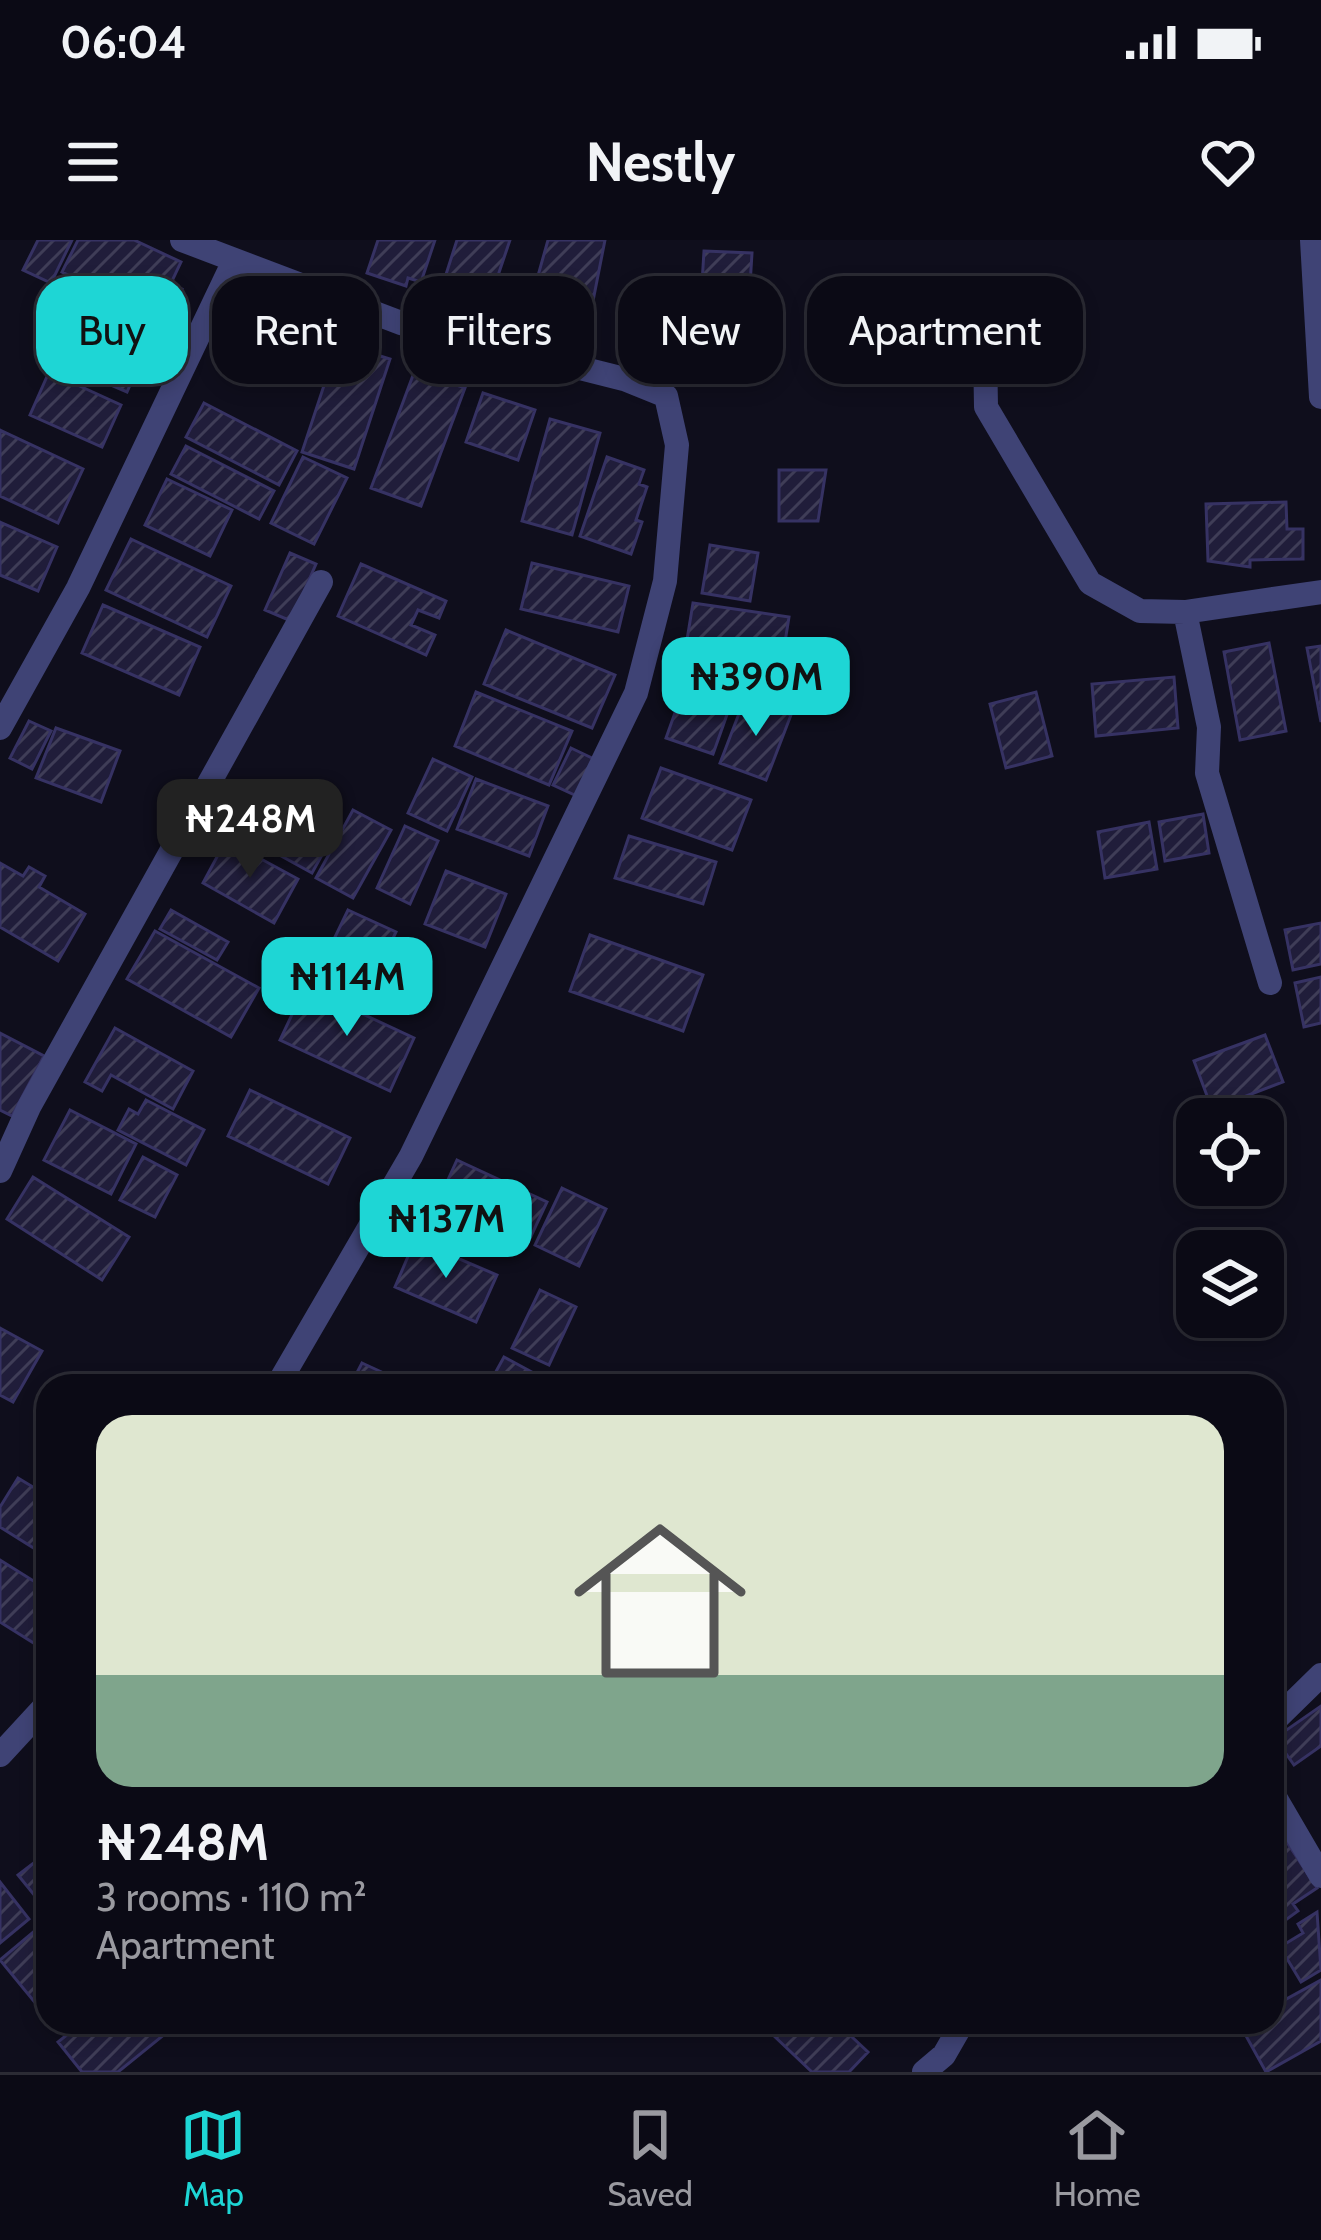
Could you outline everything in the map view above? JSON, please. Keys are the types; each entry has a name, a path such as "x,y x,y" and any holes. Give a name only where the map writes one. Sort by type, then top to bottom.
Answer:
{"street":[{"path":"182,240 401,323 624,379 666,396 677,445 665,581 637,693 411,1156 284,1374"},
{"path":"1312,240 1321,397"},
{"path":"0,728 78,588 233,261"},
{"path":"986,384 986,406 1090,583 1140,611 1185,612 1321,592"},
{"path":"0,1172 64,1044 321,582"},
{"path":"1185,612 1210,728 1207,773 1270,983"},
{"path":"1284,1711 1321,1676"},
{"path":"0,1755 36,1717"},
{"path":"1284,1813 1321,1876"},
{"path":"924,2072 948,2064 959,2034"}],"building":[{"path":"38,240 72,240 54,276 23,270"},
{"path":"78,240 134,240 181,262 174,276 70,276 62,272"},
{"path":"378,240 435,240 423,276 403,276 403,285 367,273"},
{"path":"457,240 510,240 498,276 445,276"},
{"path":"548,240 605,240 594,296 594,276 538,276"},
{"path":"704,251 752,253 751,276 702,276"},
{"path":"379,356 390,359 354,469 302,452 324,384 379,384"},
{"path":"44,384 75,384 121,405 102,447 30,415"},
{"path":"410,384 465,388 421,506 371,488"},
{"path":"483,393 535,410 518,460 466,442"},
{"path":"204,403 297,451 279,485 186,437"},
{"path":"550,419 600,433 572,535 522,521"},
{"path":"0,430 83,469 58,523 0,496"},
{"path":"186,446 274,491 259,519 171,474"},
{"path":"303,457 347,478 314,544 271,523"},
{"path":"607,457 644,470 639,484 647,487 636,520 642,522 631,554 580,536"},
{"path":"779,470 826,470 818,521 779,521"},
{"path":"167,479 232,510 210,556 145,525"},
{"path":"1286,502 1287,529 1303,529 1303,559 1250,560 1250,567 1208,561 1206,504"},
{"path":"0,522 57,547 38,591 0,575"},
{"path":"131,539 231,586 207,637 106,590"},
{"path":"710,545 758,553 750,601 702,593"},
{"path":"290,553 316,564 291,621 265,610"},
{"path":"532,563 629,586 618,632 521,609"},
{"path":"361,564 446,601 439,618 418,610 411,625 435,635 426,655 338,616"},
{"path":"693,603 789,617 782,661 686,646"},
{"path":"103,605 200,647 179,695 82,653"},
{"path":"506,630 615,675 592,728 484,684"},
{"path":"1269,643 1286,731 1240,740 1224,652"},
{"path":"1321,646 1321,722 1307,648"},
{"path":"1174,677 1178,728 1096,736 1092,684"},
{"path":"687,679 734,695 713,754 666,738"},
{"path":"476,692 572,731 549,785 455,746"},
{"path":"1036,692 1052,756 1006,768 990,704"},
{"path":"745,698 791,715 766,780 720,763"},
{"path":"29,721 51,731 32,769 10,758"},
{"path":"56,728 120,751 101,802 36,778"},
{"path":"571,748 596,760 579,797 553,785"},
{"path":"433,759 472,777 447,831 408,813"},
{"path":"661,768 751,800 732,850 642,818"},
{"path":"476,779 548,806 529,856 457,829"},
{"path":"258,785 337,828 312,873 234,830"},
{"path":"353,810 391,830 353,898 316,878"},
{"path":"1203,814 1209,853 1165,861 1159,822"},
{"path":"1149,822 1157,869 1105,878 1098,832"},
{"path":"405,826 438,841 410,904 377,888"},
{"path":"629,836 716,862 703,904 615,878"},
{"path":"226,840 298,879 274,923 203,883"},
{"path":"0,863 23,876 29,867 45,876 39,887 85,914 58,961 0,927"},
{"path":"446,871 506,894 485,947 425,924"},
{"path":"171,910 228,942 217,960 160,929"},
{"path":"348,910 396,932 370,987 322,964"},
{"path":"1321,923 1321,964 1293,970 1285,930"},
{"path":"155,931 259,988 231,1037 127,979"},
{"path":"590,935 703,975 683,1031 570,991"},
{"path":"1321,977 1321,1023 1304,1027 1295,983"},
{"path":"305,987 414,1038 390,1091 280,1040"},
{"path":"115,1028 193,1071 173,1109 111,1075 102,1091 85,1082"},
{"path":"0,1033 44,1056 12,1116 0,1110"},
{"path":"1265,1035 1283,1082 1241,1098 1208,1098 1194,1061"},
{"path":"250,1090 350,1138 328,1184 228,1136"},
{"path":"146,1100 204,1130 186,1165 118,1130 129,1109 138,1114"},
{"path":"70,1110 136,1144 111,1194 44,1160"},
{"path":"143,1157 177,1175 155,1217 120,1200"},
{"path":"457,1160 547,1202 526,1247 436,1206"},
{"path":"33,1177 129,1237 102,1280 7,1219"},
{"path":"562,1188 606,1209 579,1266 535,1245"},
{"path":"415,1240 497,1275 476,1322 395,1287"},
{"path":"540,1290 576,1307 549,1365 512,1348"},
{"path":"0,1328 42,1351 13,1402 0,1395"},
{"path":"504,1357 535,1374 495,1374"},
{"path":"362,1363 386,1374 356,1374"},
{"path":"18,1478 36,1489 36,1550 0,1527 0,1507"},
{"path":"0,1560 36,1582 36,1644 0,1622"},
{"path":"1321,1706 1321,1746 1294,1765 1284,1751 1284,1732"},
{"path":"1284,1838 1317,1888 1293,1904 1298,1911 1284,1921"},
{"path":"36,1861 36,1897 18,1875"},
{"path":"0,1882 29,1919 0,1943"},
{"path":"1317,1912 1321,1970 1301,1982 1284,1954 1284,1945 1303,1933 1298,1924"},
{"path":"36,1930 36,2004 0,1960"},
{"path":"1321,1980 1321,2041 1266,2072 1245,2034 1284,2034 1284,2000"},
{"path":"68,2034 165,2034 118,2072 82,2072 58,2042"},
{"path":"772,2034 849,2034 868,2052 849,2072 812,2072"}]}
